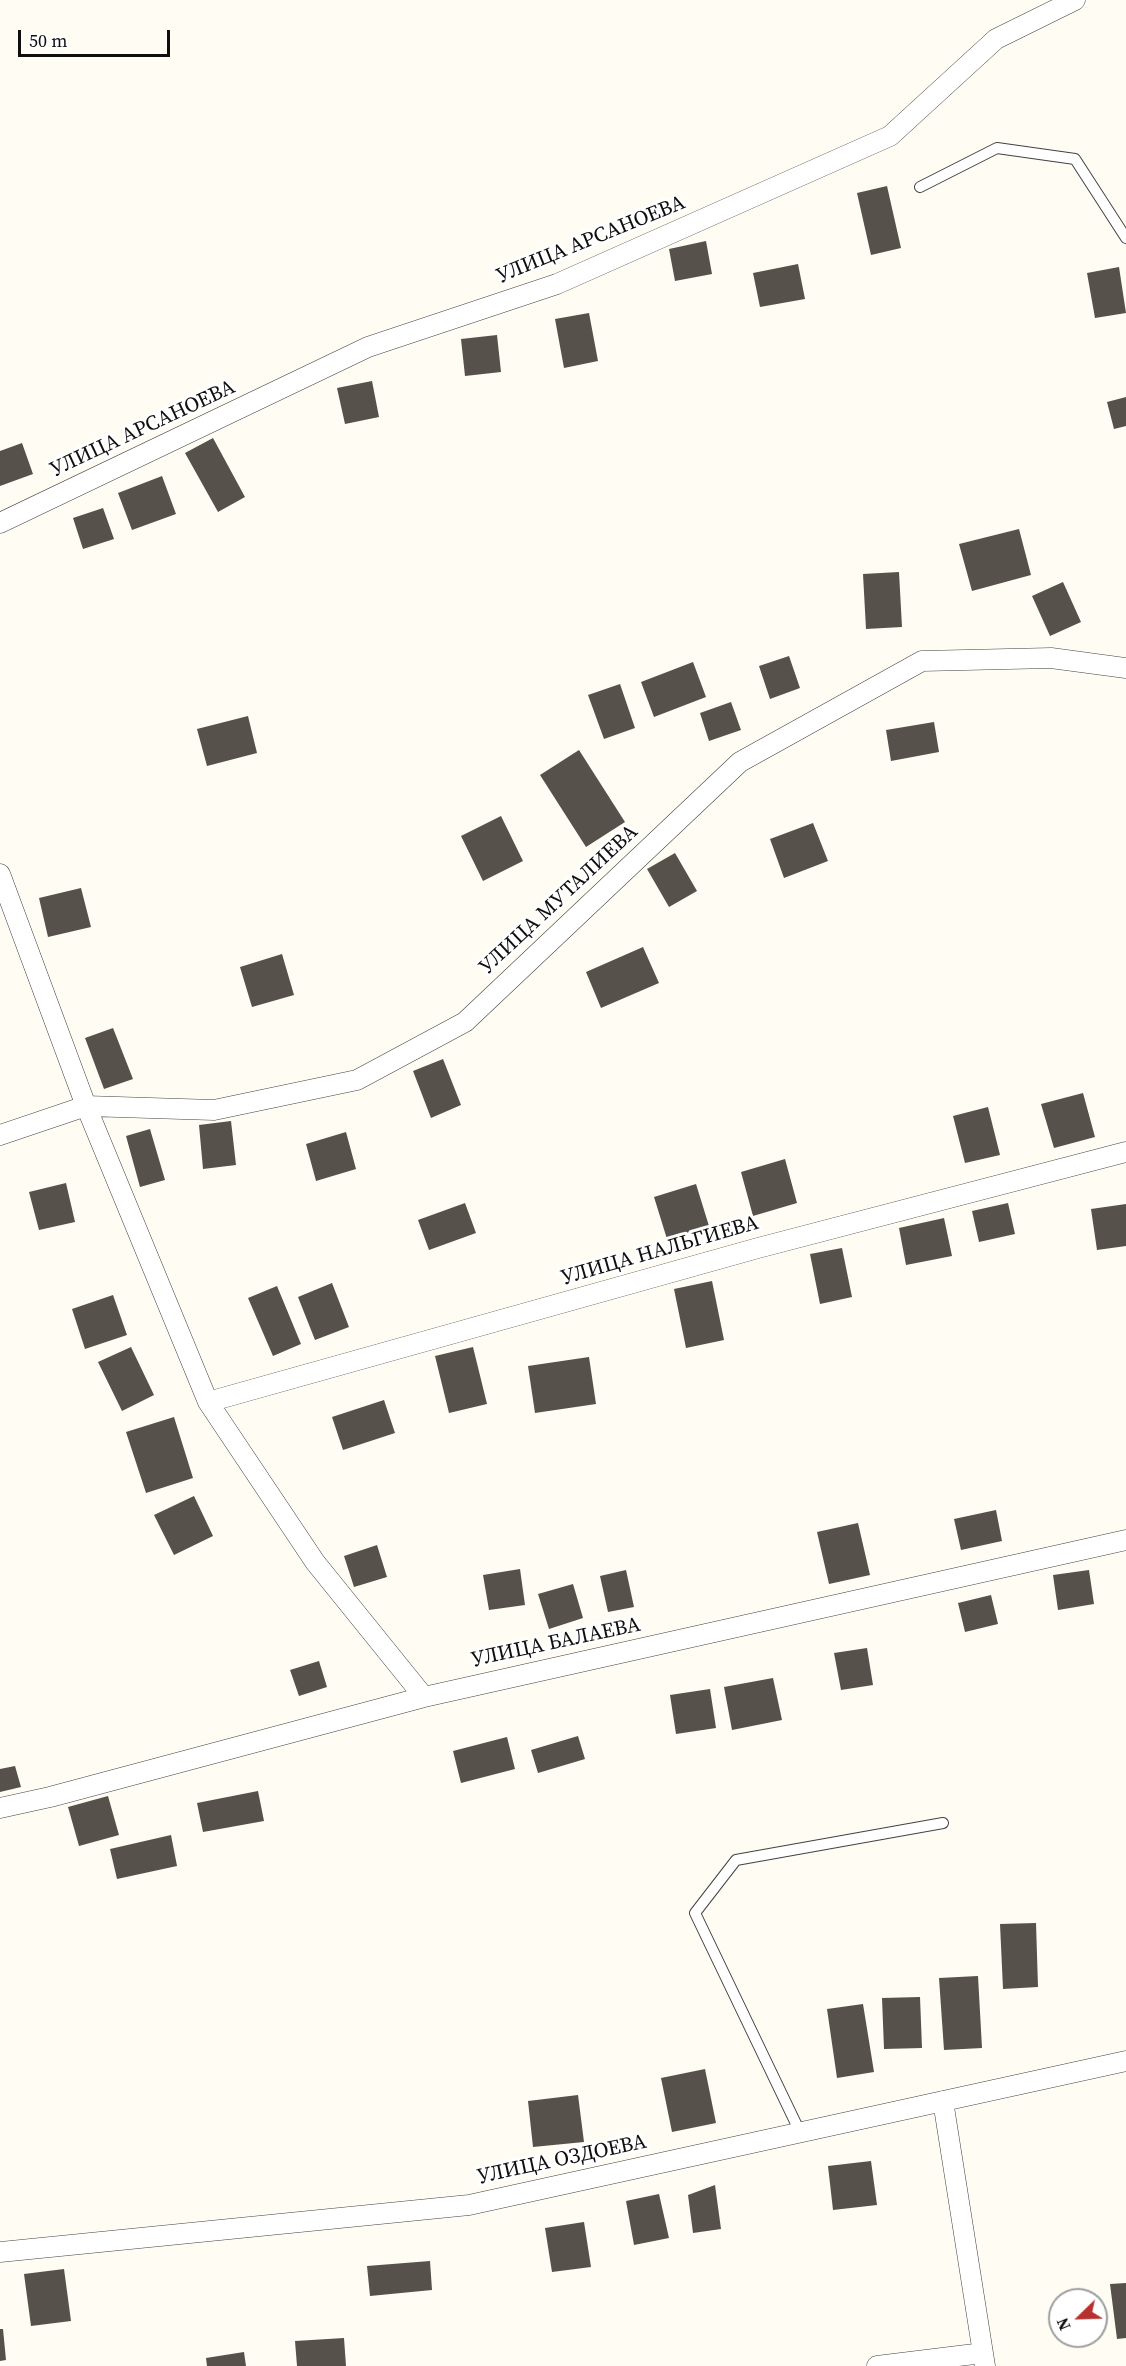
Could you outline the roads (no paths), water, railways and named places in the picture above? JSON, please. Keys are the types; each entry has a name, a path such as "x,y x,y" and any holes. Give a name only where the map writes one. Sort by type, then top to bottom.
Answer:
{"street":[{"name":"УЛИЦА АРСАНОЕВА","path":"0,523 368,348 557,284 890,136 996,39 1075,0"},
{"name":"УЛИЦА МУТАЛИЕВА","path":"0,1135 86,1106 214,1110 357,1080 465,1023 740,762 922,661 1051,658 1126,668"},
{"path":"0,874 86,1106 208,1402 315,1562 424,1697"},
{"name":"УЛИЦА НАЛЬГИЕВА","path":"208,1402 758,1248 1126,1152"},
{"name":"УЛИЦА БАЛАЕВА","path":"0,1808 50,1797 424,1697 1126,1540"},
{"name":"УЛИЦА ОЗДОЕВА","path":"0,2252 469,2205 1126,2061"},
{"path":"877,2366 984,2359 943,2101"}],"lane":[{"path":"920,187 998,148 1075,159 1126,238"},
{"path":"800,2132 695,1913 736,1860 943,1823"}]}
